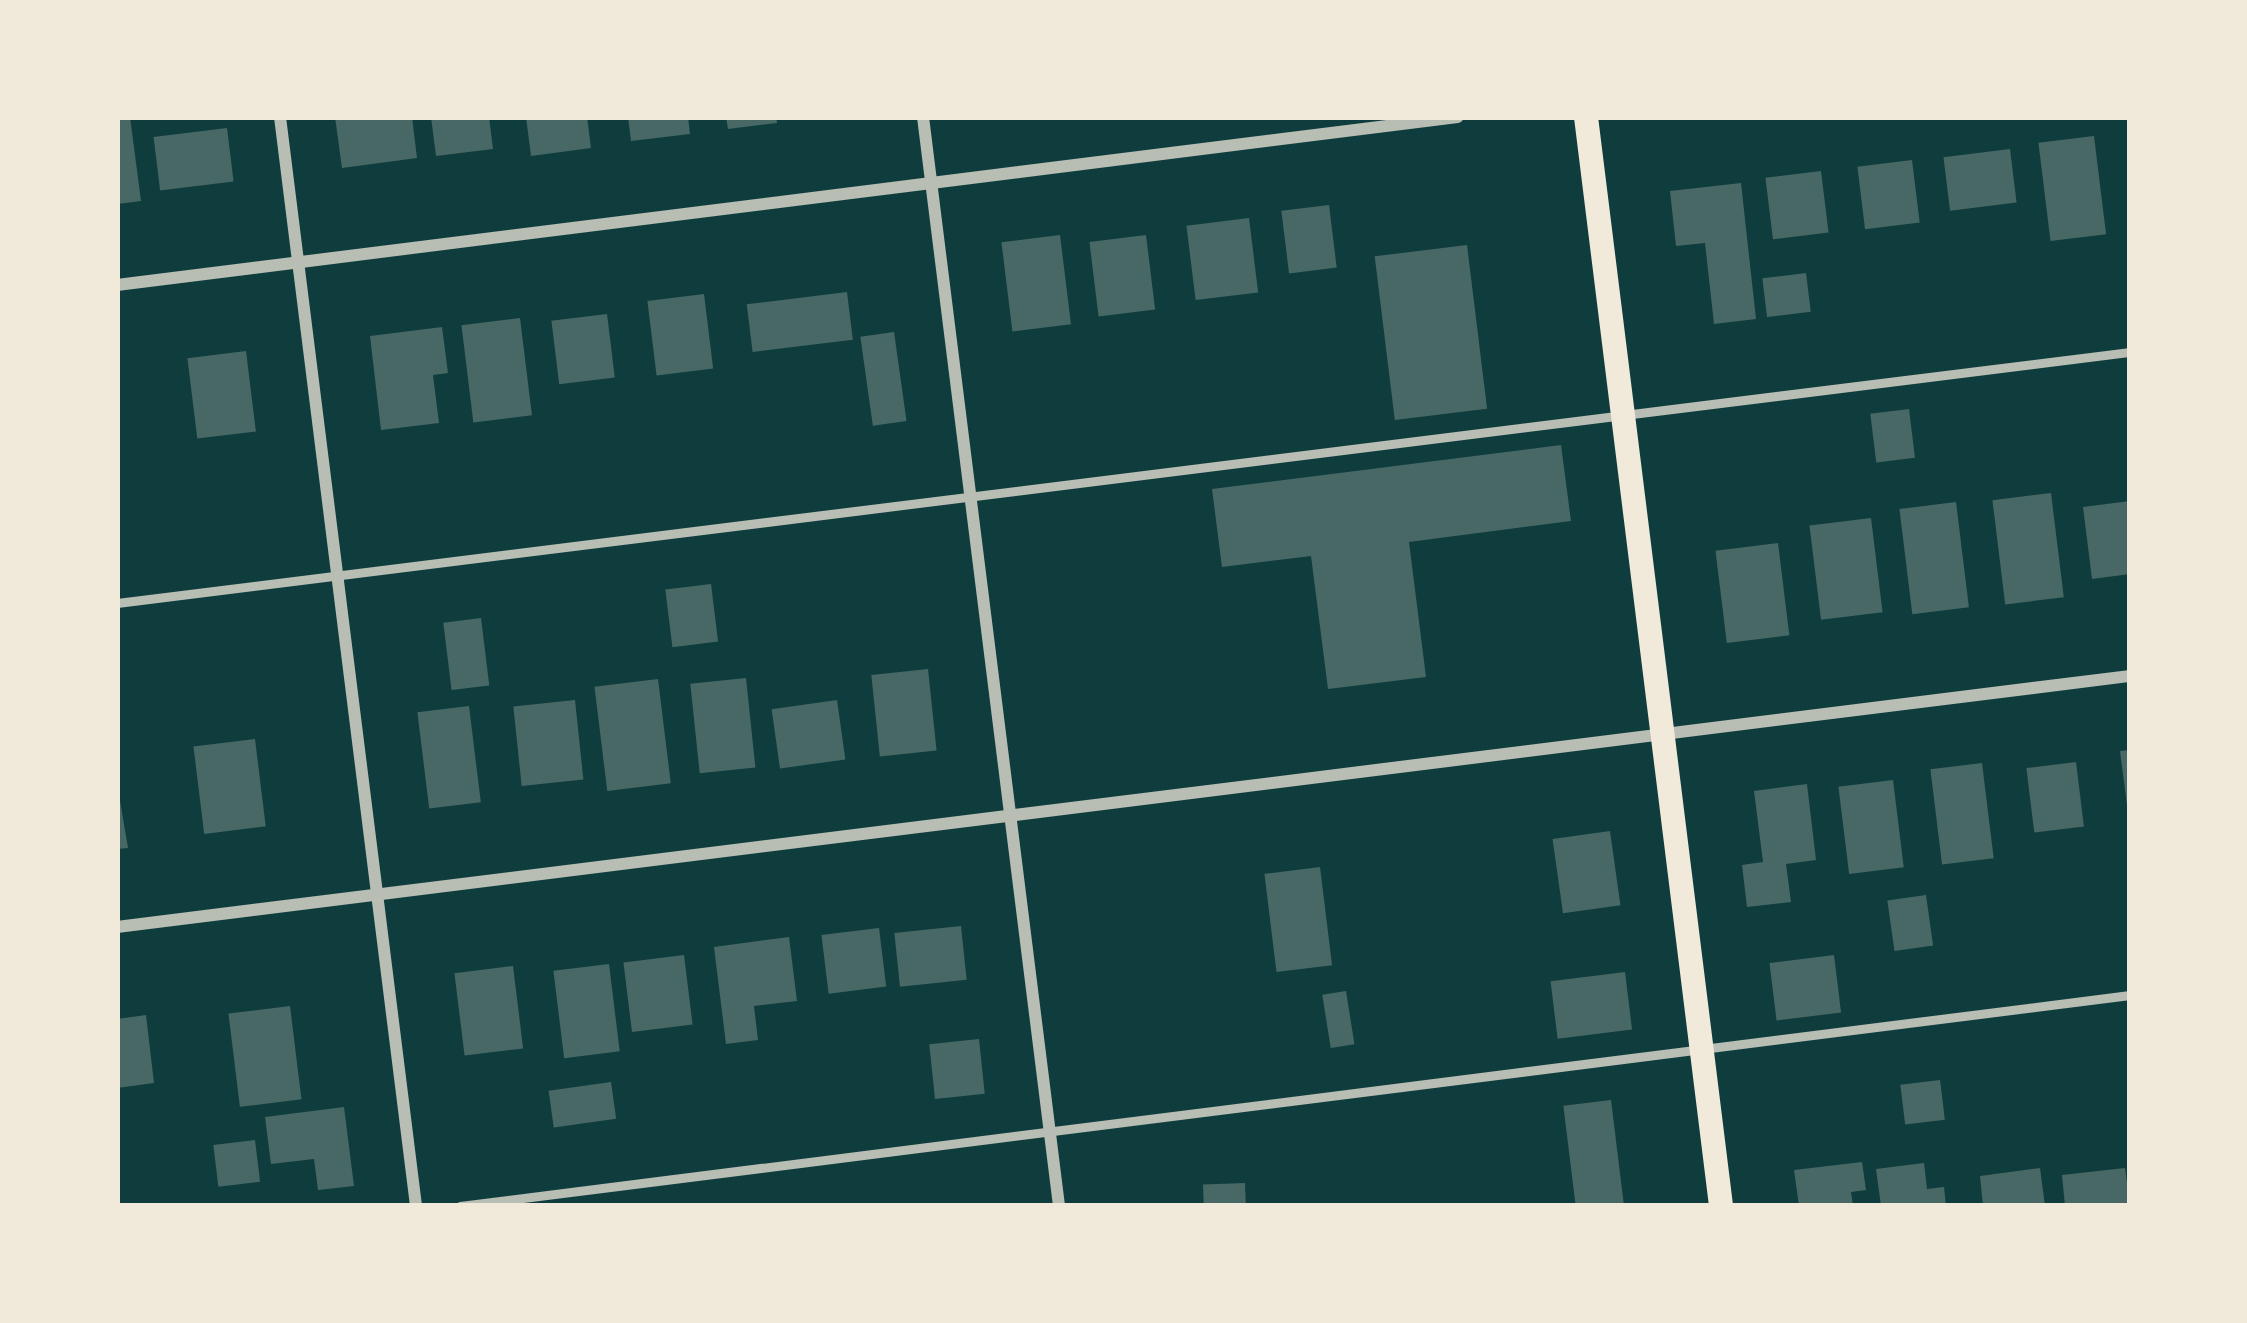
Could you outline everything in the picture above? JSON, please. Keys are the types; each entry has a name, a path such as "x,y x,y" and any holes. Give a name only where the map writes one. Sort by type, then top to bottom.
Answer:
{"main road":[{"path":"1586,117 1720,1206"}],"street":[{"path":"280,117 416,1206"},
{"path":"923,117 1059,1206"},
{"path":"117,285 1458,117"},
{"path":"117,927 2130,676"}],"lane":[{"path":"117,603 2130,352"},
{"path":"460,1206 2130,995"}],"building":[{"path":"117,117 130,117 141,201 117,204"},
{"path":"335,117 412,117 417,158 342,168"},
{"path":"431,117 489,117 493,149 436,156"},
{"path":"526,117 587,117 591,148 531,156"},
{"path":"628,117 688,117 690,134 631,141"},
{"path":"726,117 776,117 777,123 728,129"},
{"path":"227,128 234,182 160,191 154,137"},
{"path":"2094,136 2106,234 2050,241 2038,143"},
{"path":"2010,149 2017,203 1950,211 1943,157"},
{"path":"1912,160 1920,223 1865,229 1857,167"},
{"path":"1821,171 1829,233 1773,239 1765,178"},
{"path":"1741,183 1756,319 1714,324 1705,243 1676,246 1670,191"},
{"path":"1329,205 1337,268 1289,273 1281,211"},
{"path":"1249,218 1258,292 1196,300 1186,226"},
{"path":"1060,235 1071,324 1012,332 1001,242"},
{"path":"1146,235 1155,309 1099,316 1089,242"},
{"path":"1467,245 1487,409 1395,420 1375,256"},
{"path":"1806,273 1811,312 1767,317 1762,278"},
{"path":"847,292 853,340 753,352 747,304"},
{"path":"704,294 713,368 657,375 647,301"},
{"path":"607,314 615,378 559,384 551,321"},
{"path":"520,318 532,415 473,422 461,325"},
{"path":"442,327 448,373 433,375 439,423 381,430 370,336"},
{"path":"894,332 907,421 873,426 860,337"},
{"path":"246,351 256,431 197,439 187,358"},
{"path":"1909,409 1915,458 1876,462 1870,414"},
{"path":"1561,445 1571,521 1409,542 1426,677 1328,689 1311,556 1222,567 1212,489"},
{"path":"2051,493 2064,597 2005,604 1992,500"},
{"path":"2130,501 2130,574 2092,579 2083,507"},
{"path":"1956,502 1969,607 1912,614 1899,509"},
{"path":"1871,518 1883,612 1821,620 1809,526"},
{"path":"1778,543 1789,635 1727,643 1715,551"},
{"path":"711,584 718,642 672,647 665,590"},
{"path":"481,618 489,685 452,690 443,623"},
{"path":"928,669 937,751 880,757 871,675"},
{"path":"746,678 755,768 700,773 690,684"},
{"path":"658,679 671,783 607,791 594,687"},
{"path":"575,700 583,780 522,786 513,706"},
{"path":"837,700 845,759 780,769 772,709"},
{"path":"469,706 481,802 429,809 417,712"},
{"path":"255,739 266,826 204,834 193,747"},
{"path":"2130,750 2130,805 2127,805 2120,751"},
{"path":"2076,762 2084,827 2034,833 2026,768"},
{"path":"1982,763 1994,858 1942,865 1930,769"},
{"path":"1893,780 1904,867 1849,874 1838,787"},
{"path":"117,783 128,848 117,849"},
{"path":"1807,784 1816,860 1786,864 1791,902 1747,907 1742,865 1763,862 1754,791"},
{"path":"1610,831 1620,905 1563,913 1553,839"},
{"path":"1320,867 1332,965 1276,972 1264,874"},
{"path":"1926,895 1933,946 1894,951 1887,900"},
{"path":"961,926 967,980 900,987 894,933"},
{"path":"879,928 886,987 829,994 821,935"},
{"path":"789,937 797,1001 754,1006 758,1040 726,1044 714,947"},
{"path":"684,955 693,1024 632,1032 623,962"},
{"path":"1834,955 1841,1013 1777,1020 1769,963"},
{"path":"609,964 620,1051 564,1058 553,971"},
{"path":"513,966 523,1048 465,1056 454,973"},
{"path":"1625,972 1632,1030 1558,1039 1551,981"},
{"path":"1346,991 1354,1044 1331,1048 1322,995"},
{"path":"290,1006 301,1099 240,1107 228,1014"},
{"path":"146,1015 154,1083 117,1088 117,1019"},
{"path":"979,1039 985,1094 935,1099 929,1044"},
{"path":"1940,1080 1945,1120 1905,1125 1900,1085"},
{"path":"611,1082 616,1119 554,1127 549,1091"},
{"path":"1611,1100 1624,1206 1576,1206 1563,1106"},
{"path":"344,1107 354,1186 318,1190 314,1159 271,1164 265,1117"},
{"path":"255,1140 260,1182 218,1187 213,1145"},
{"path":"1862,1162 1866,1190 1851,1192 1853,1206 1799,1206 1794,1170"},
{"path":"1924,1163 1927,1189 1944,1187 1946,1206 1881,1206 1876,1169"},
{"path":"2040,1168 2045,1206 1983,1206 1980,1176"},
{"path":"2125,1168 2130,1206 2065,1206 2062,1175"},
{"path":"1245,1183 1246,1206 1204,1206 1203,1184"}]}
